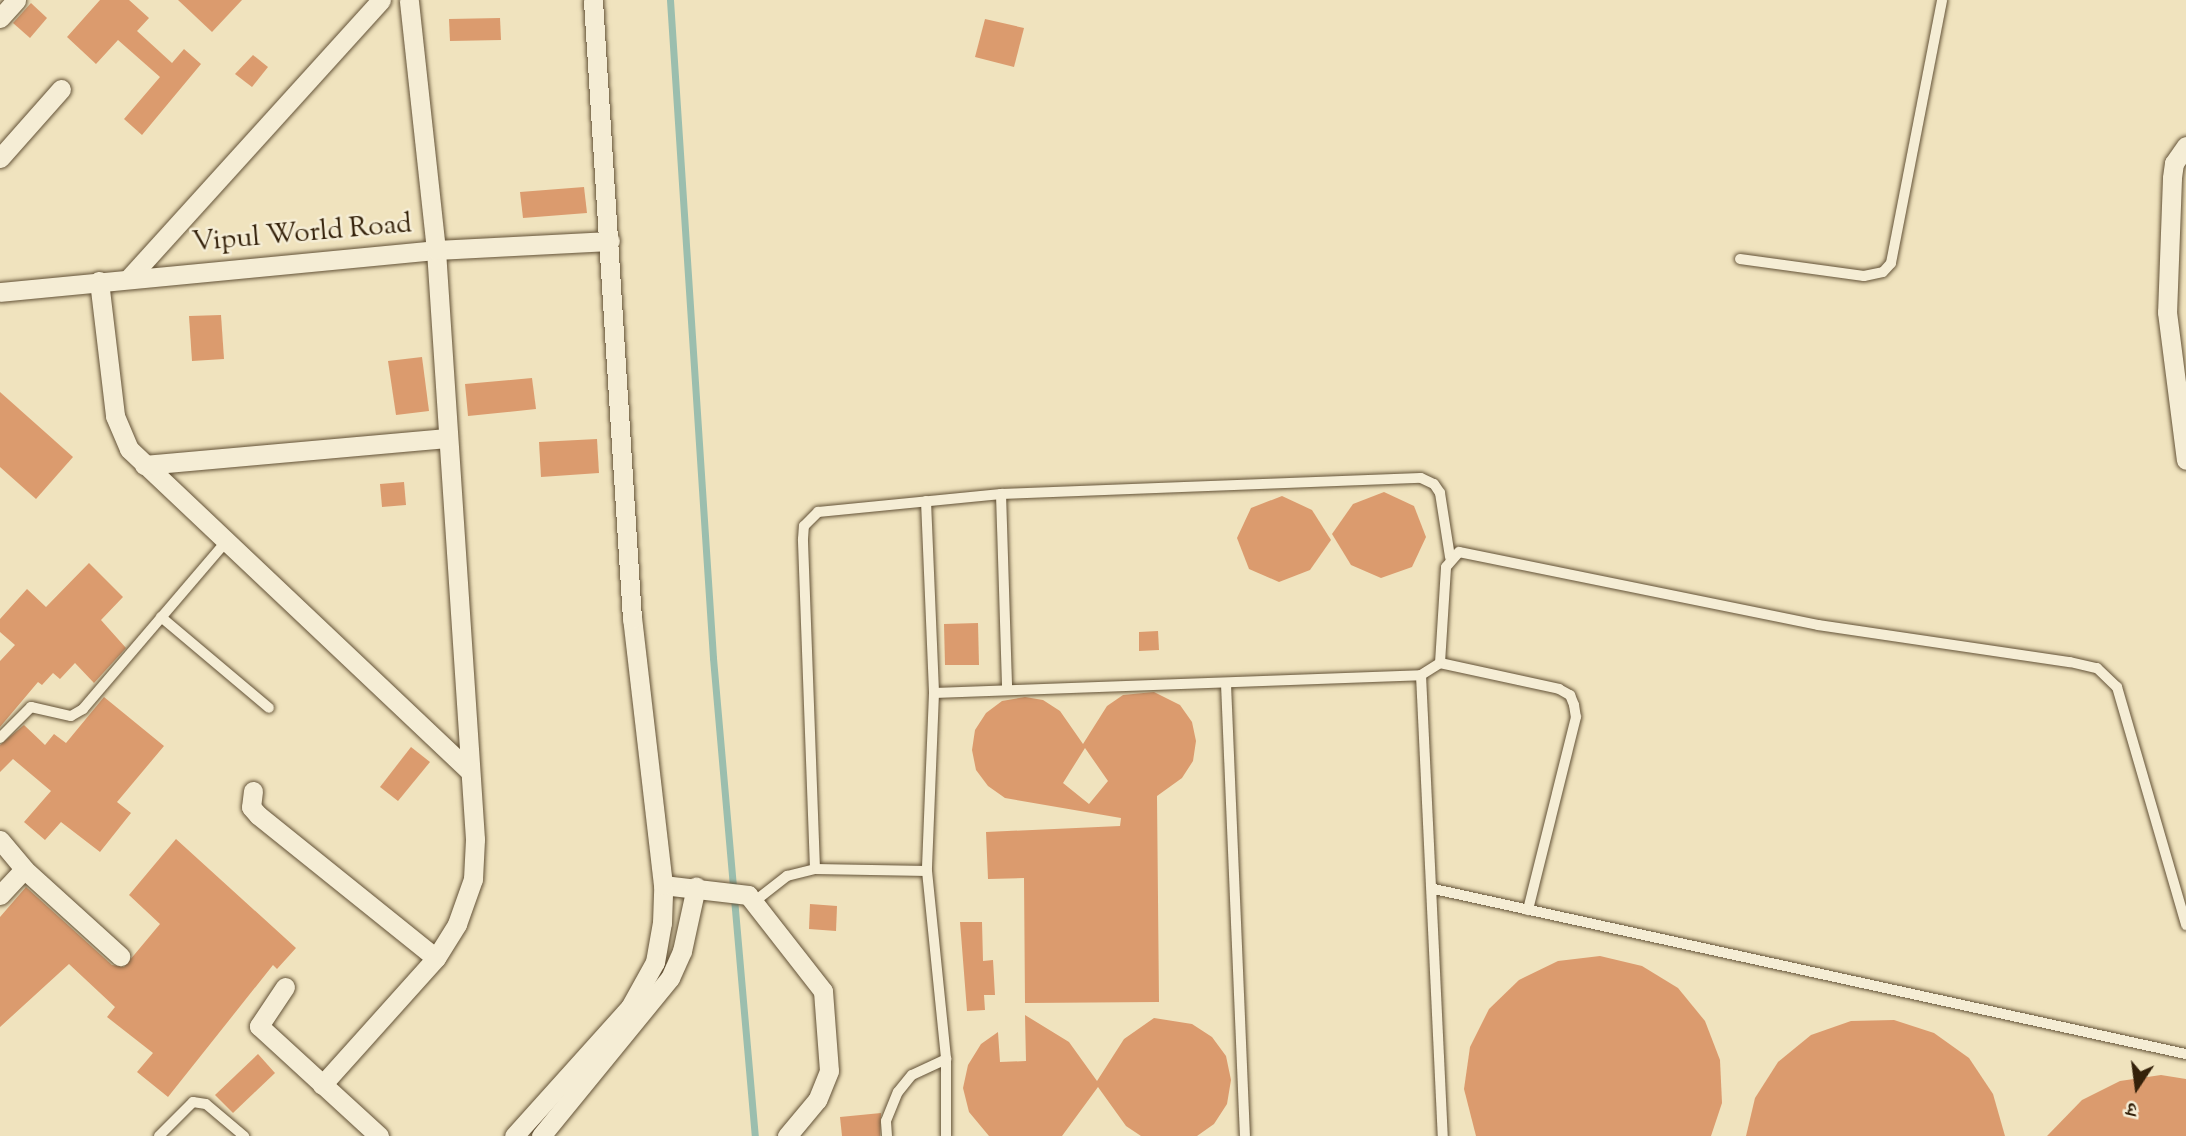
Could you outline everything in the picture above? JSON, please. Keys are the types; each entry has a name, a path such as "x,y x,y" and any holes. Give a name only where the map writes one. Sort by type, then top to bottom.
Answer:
{"street":[{"path":"0,18 16,0"},
{"path":"129,278 381,0"},
{"path":"322,1085 436,958 457,924 473,879 475,839 436,250 409,0"},
{"path":"514,1136 642,988 659,946 663,885 632,619 593,0"},
{"path":"0,158 61,89"},
{"path":"2186,146 2174,163 2172,178 2167,312 2186,460"},
{"name":"Vipul World Road","path":"0,292 436,250 610,242"},
{"path":"99,281 115,416 129,449 225,543 469,770"},
{"path":"144,465 447,438"},
{"path":"253,791 251,807 258,815 436,958"},
{"path":"0,840 24,869 120,956"},
{"path":"0,895 24,869"},
{"path":"663,885 696,887 748,897 818,981 826,1008 826,1084 787,1136"},
{"path":"541,1136 670,978 682,951 696,887"},
{"path":"285,987 259,1026 379,1136"}],"lane":[{"path":"1740,259 1864,276 1882,272 1891,263 1942,0"},
{"path":"815,870 804,526 818,512 1001,494 1421,478 1434,484 1440,494 1450,557 1440,663"},
{"path":"1001,494 1007,688"},
{"path":"926,501 934,693 927,871 946,1059 946,1136"},
{"path":"0,738 31,707 71,716 83,709 225,543"},
{"path":"1450,557 1469,552 1818,625 2096,668 2117,687 2186,925"},
{"path":"161,617 269,708"},
{"path":"934,693 1007,688 1226,684 1421,675 1440,663 1559,689 1570,695 1576,717 1528,910"},
{"path":"1421,675 1434,889 1443,1136"},
{"path":"1226,684 1245,1136"},
{"path":"748,897 786,876 815,870 927,871"},
{"path":"1434,889 2186,1054"},
{"path":"887,1136 886,1121 898,1092 912,1075 946,1059"},
{"path":"159,1136 187,1105 200,1102 244,1136"}],"building":[{"path":"100,0 129,0 149,18 137,31 172,63 184,49 201,64 142,135 124,119 160,77 118,40 96,64 67,37"},
{"path":"178,0 242,0 212,32"},
{"path":"31,3 47,18 30,38 13,23"},
{"path":"500,18 501,40 450,41 449,19"},
{"path":"985,19 1024,28 1014,67 975,57"},
{"path":"253,55 268,67 252,87 235,74"},
{"path":"584,187 587,213 523,218 520,192"},
{"path":"221,315 224,359 192,361 189,316"},
{"path":"422,357 429,411 396,415 388,361"},
{"path":"532,378 536,409 468,416 465,384"},
{"path":"0,392 73,457 36,499 0,467"},
{"path":"597,439 599,473 541,477 539,442"},
{"path":"404,482 406,505 382,507 380,484"},
{"path":"1384,492 1414,506 1426,537 1412,567 1381,578 1351,565 1332,534 1353,504"},
{"path":"1282,496 1312,510 1331,540 1310,570 1279,582 1249,569 1237,538 1251,508"},
{"path":"89,563 123,597 101,620 126,648 94,683 75,663 60,679 53,673 42,685 38,682 0,727 0,661 15,645 0,632 0,619 27,589 46,607"},
{"path":"978,623 979,665 945,665 944,624"},
{"path":"1158,631 1159,650 1139,651 1139,632"},
{"path":"1154,692 1180,705 1192,722 1196,741 1193,761 1182,778 1157,796 1159,1002 1025,1003 1024,878 988,879 986,832 1120,826 1121,818 1005,798 988,786 976,770 972,750 975,730 986,713 1002,701 1025,697 1043,700 1060,711 1083,744 1107,706 1123,695","holes":["1085,748 1108,781 1089,804 1063,783"]},
{"path":"104,697 164,746 117,802 131,813 100,852 61,822 45,840 24,822 51,791 13,759 0,772 0,745 24,725 45,745 54,734 66,743"},
{"path":"411,747 430,762 398,801 380,787"},
{"path":"176,839 296,948 277,969 273,965 168,1097 137,1072 153,1053 107,1017 115,1007 69,964 0,1027 0,917 26,887 112,965 124,967 160,924 129,895"},
{"path":"810,904 837,906 836,931 809,929"},
{"path":"960,922 982,922 983,961 993,960 995,995 984,995 985,1010 967,1011"},
{"path":"1600,956 1642,966 1678,988 1705,1021 1720,1060 1722,1103 1711,1136 1476,1136 1464,1089 1470,1047 1489,1009 1519,980 1558,961"},
{"path":"1025,1015 1069,1042 1097,1081 1124,1039 1154,1018 1192,1024 1212,1037 1226,1056 1231,1080 1227,1104 1214,1124 1197,1136 1141,1136 1126,1126 1098,1087 1062,1136 989,1136 969,1112 963,1088 968,1065 981,1044 998,1032 1000,1062 1026,1061"},
{"path":"1894,1020 1934,1033 1969,1058 1993,1094 2005,1136 1746,1136 1755,1098 1778,1062 1811,1035 1851,1021"},
{"path":"258,1054 275,1073 233,1113 215,1095"},
{"path":"2161,1075 2186,1079 2186,1136 2047,1136 2082,1100 2120,1081"},
{"path":"881,1113 880,1136 842,1136 840,1117"}],"waterway":[{"path":"670,0 713,658 755,1136"}]}
